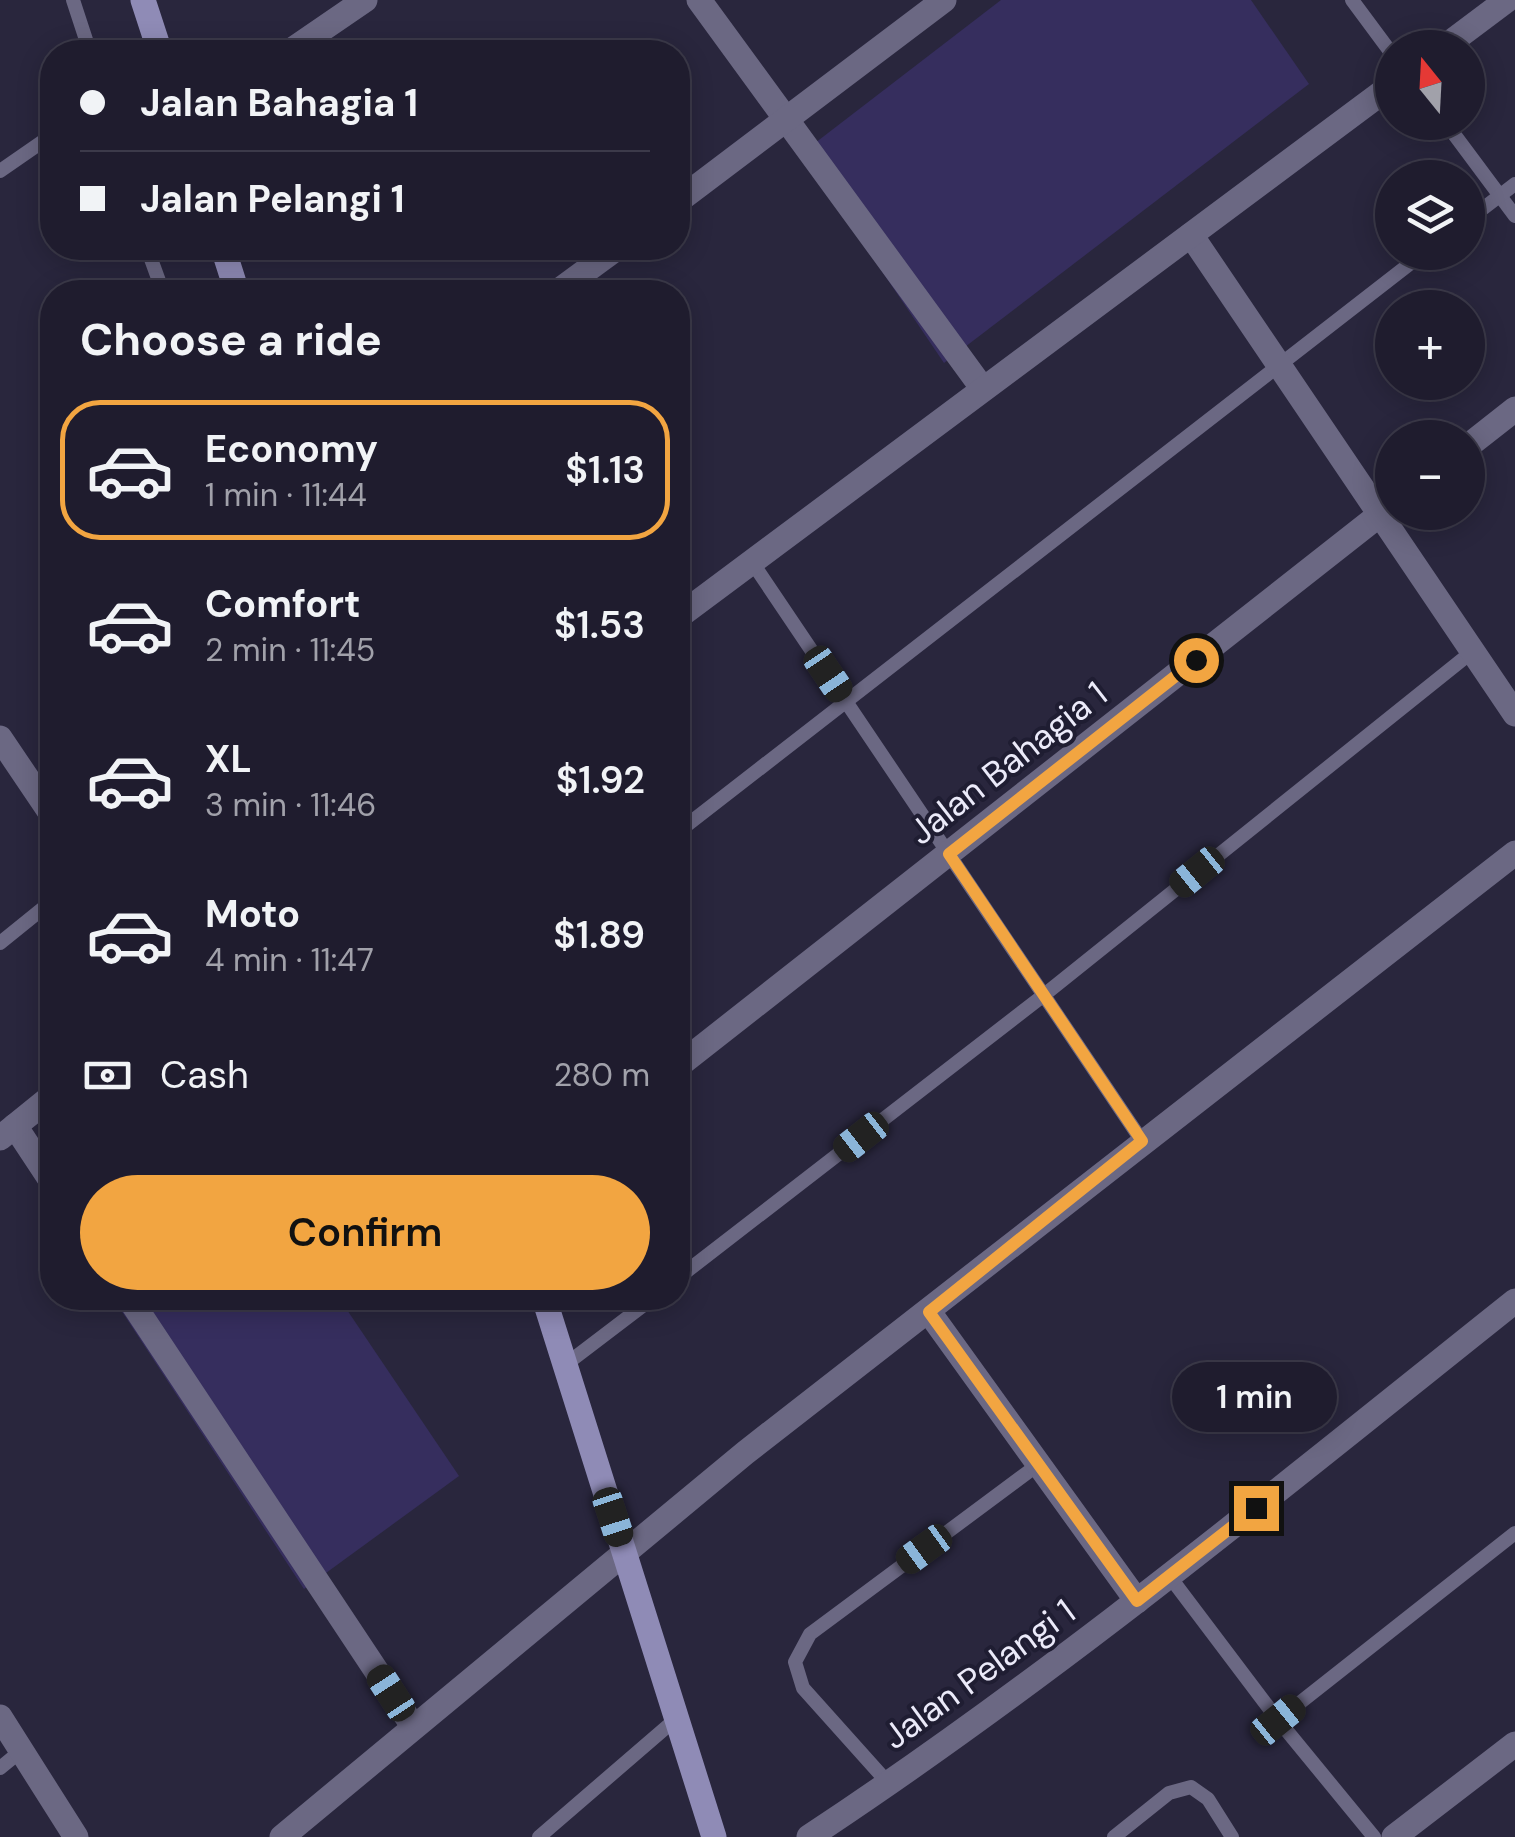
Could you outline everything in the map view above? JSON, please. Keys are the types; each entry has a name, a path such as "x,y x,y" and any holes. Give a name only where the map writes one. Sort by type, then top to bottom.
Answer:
{"street":[{"path":"143,0 156,40"},
{"path":"306,40 365,0"},
{"path":"699,0 984,390"},
{"path":"690,193 944,0"},
{"path":"1467,30 1507,0"},
{"path":"690,608 1375,98"},
{"path":"1191,235 1280,366 1375,495"},
{"path":"573,280 600,260"},
{"path":"1485,433 1515,409"},
{"name":"Jalan Bahagia 1","path":"690,1057 1375,519"},
{"path":"1398,530 1515,714"},
{"path":"0,738 40,797"},
{"path":"282,1837 744,1454 1515,853"},
{"path":"40,1106 8,1132 40,1168"},
{"name":"Jalan Pelangi 1","path":"809,1837 889,1784 1170,1576 1515,1301"},
{"path":"137,1310 413,1726"},
{"path":"548,1310 714,1837"},
{"path":"929,1312 1137,1601"},
{"path":"0,1717 76,1837"},
{"path":"1394,1837 1515,1744"}],"lane":[{"path":"73,0 86,40"},
{"path":"1352,0 1375,31"},
{"path":"1459,140 1515,216"},
{"path":"0,171 40,143"},
{"path":"1485,206 1515,184"},
{"path":"690,823 1402,270"},
{"path":"752,562 1142,1141"},
{"path":"690,1269 1044,995 1473,652"},
{"path":"0,943 40,911"},
{"path":"565,1365 637,1310"},
{"path":"889,1784 803,1688 795,1662 810,1634 1038,1464"},
{"path":"1278,1720 1515,1533"},
{"path":"1170,1576 1278,1720 1374,1837"},
{"path":"539,1837 678,1718"},
{"path":"0,1768 22,1750"},
{"path":"1114,1837 1169,1793 1192,1787 1208,1799 1232,1837"}],"shaded area":[{"path":"1001,0 1251,0 1309,84 944,363 802,153"},
{"path":"121,1310 347,1310 459,1476 304,1589"}],"route":[{"path":"1196,660 949,854 1142,1141 929,1312 1137,1601 1256,1508"}]}
